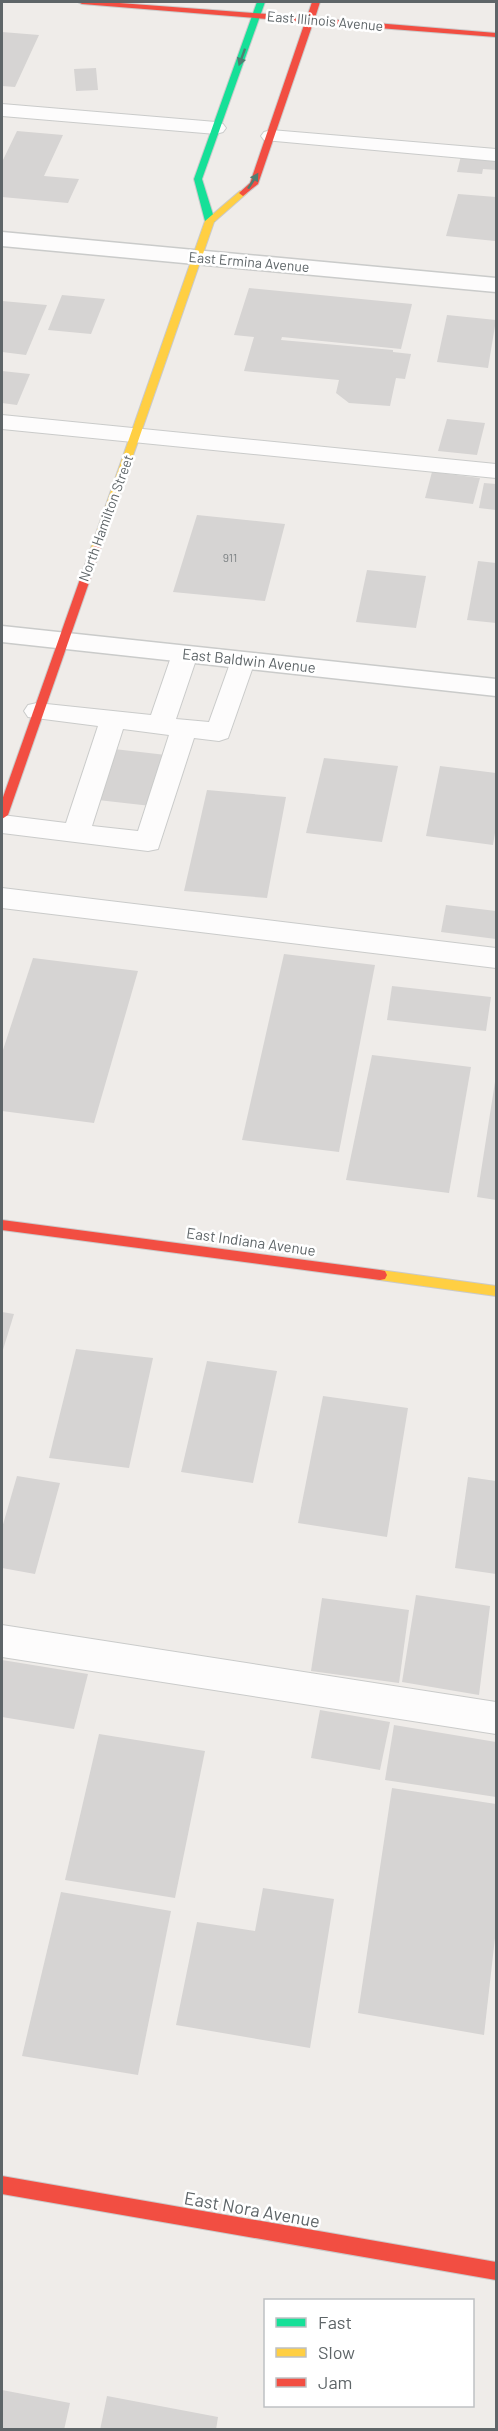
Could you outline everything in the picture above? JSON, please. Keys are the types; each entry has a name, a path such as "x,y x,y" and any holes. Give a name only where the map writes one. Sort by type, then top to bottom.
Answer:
{"main road":[{"name":"East Illinois Avenue","path":"82,2 496,35"},
{"path":"210,221 198,179 261,2"},
{"name":"North Hamilton Street","path":"2,815 61,641 136,436 196,257 210,221 254,184 316,2"},
{"name":"East Indiana Avenue","path":"2,1225 496,1291"},
{"name":"East Nora Avenue","path":"2,2185 496,2271"}],"street":[{"name":"East Ermina Avenue","path":"2,239 496,285"},
{"name":"East Baldwin Avenue","path":"2,634 496,688"}],"lane":[{"path":"2,110 216,128"},
{"path":"271,136 496,155"},
{"path":"2,422 496,471"},
{"path":"2,824 148,842 185,654"},
{"path":"37,711 219,732 242,661"},
{"path":"76,833 113,719"},
{"path":"2,898 496,958"},
{"path":"2,1641 496,1718"}],"building":[{"path":"2,32 39,35 15,87 2,86"},
{"path":"96,68 98,90 76,91 74,69"},
{"path":"17,131 63,135 44,176 79,179 68,203 2,197 2,162"},
{"path":"461,156 496,159 496,170 483,169 482,174 457,172"},
{"path":"458,194 496,197 495,241 446,236"},
{"path":"249,288 412,304 401,349 282,337 281,340 393,350 393,352 411,354 405,379 396,378 390,406 349,403 336,393 339,380 244,371 254,337 234,335"},
{"path":"62,295 105,299 91,334 48,330"},
{"path":"2,301 47,305 26,355 2,352"},
{"path":"447,315 496,320 488,368 437,362"},
{"path":"2,371 30,374 17,405 2,403"},
{"path":"447,419 485,423 477,455 438,451"},
{"path":"432,472 480,478 473,504 425,498"},
{"path":"484,483 496,484 496,510 479,508"},
{"path":"197,515 285,524 265,601 173,592"},
{"path":"478,561 496,563 496,623 467,620"},
{"path":"367,570 426,576 416,628 356,622"},
{"path":"114,749 166,755 151,806 98,800"},
{"path":"324,758 398,766 382,842 306,833"},
{"path":"440,766 496,773 496,827 493,845 426,836"},
{"path":"207,790 286,797 267,898 184,891"},
{"path":"446,905 496,911 496,939 441,932"},
{"path":"284,954 375,965 339,1152 242,1140"},
{"path":"33,958 138,971 94,1123 2,1111 2,1053"},
{"path":"392,986 491,997 486,1031 387,1020"},
{"path":"372,1055 471,1067 449,1193 346,1180"},
{"path":"496,1082 496,1200 477,1197"},
{"path":"2,1312 14,1314 2,1353"},
{"path":"76,1349 153,1358 129,1468 49,1458"},
{"path":"207,1361 277,1371 253,1483 181,1472"},
{"path":"323,1396 408,1408 387,1537 298,1523"},
{"path":"17,1476 60,1483 35,1574 2,1568 2,1528"},
{"path":"468,1477 496,1481 496,1574 455,1568"},
{"path":"416,1595 490,1606 479,1695 402,1682"},
{"path":"322,1598 409,1610 399,1683 311,1671"},
{"path":"2,1660 88,1674 74,1729 2,1717"},
{"path":"320,1710 390,1722 380,1770 311,1758"},
{"path":"394,1725 496,1742 496,1797 385,1780"},
{"path":"99,1734 205,1751 175,1898 65,1880"},
{"path":"392,1788 496,1804 496,1929 484,2035 358,2013"},
{"path":"263,1888 334,1899 310,2048 176,2025 197,1922 255,1931"},
{"path":"61,1892 171,1911 138,2075 22,2056"},
{"path":"2,2390 70,2403 64,2430 2,2430"},
{"path":"107,2396 218,2417 216,2430 100,2430"}],"traffic: fast":[{"path":"210,221 198,179 261,2"}],"traffic: slow":[{"path":"96,548 210,221 243,193"},
{"path":"380,1275 496,1291"}],"traffic: jam":[{"path":"82,2 496,35"},
{"path":"243,193 254,184 316,2"},
{"path":"2,815 96,548"},
{"path":"2,1225 380,1275"},
{"path":"2,2185 496,2271"}]}
